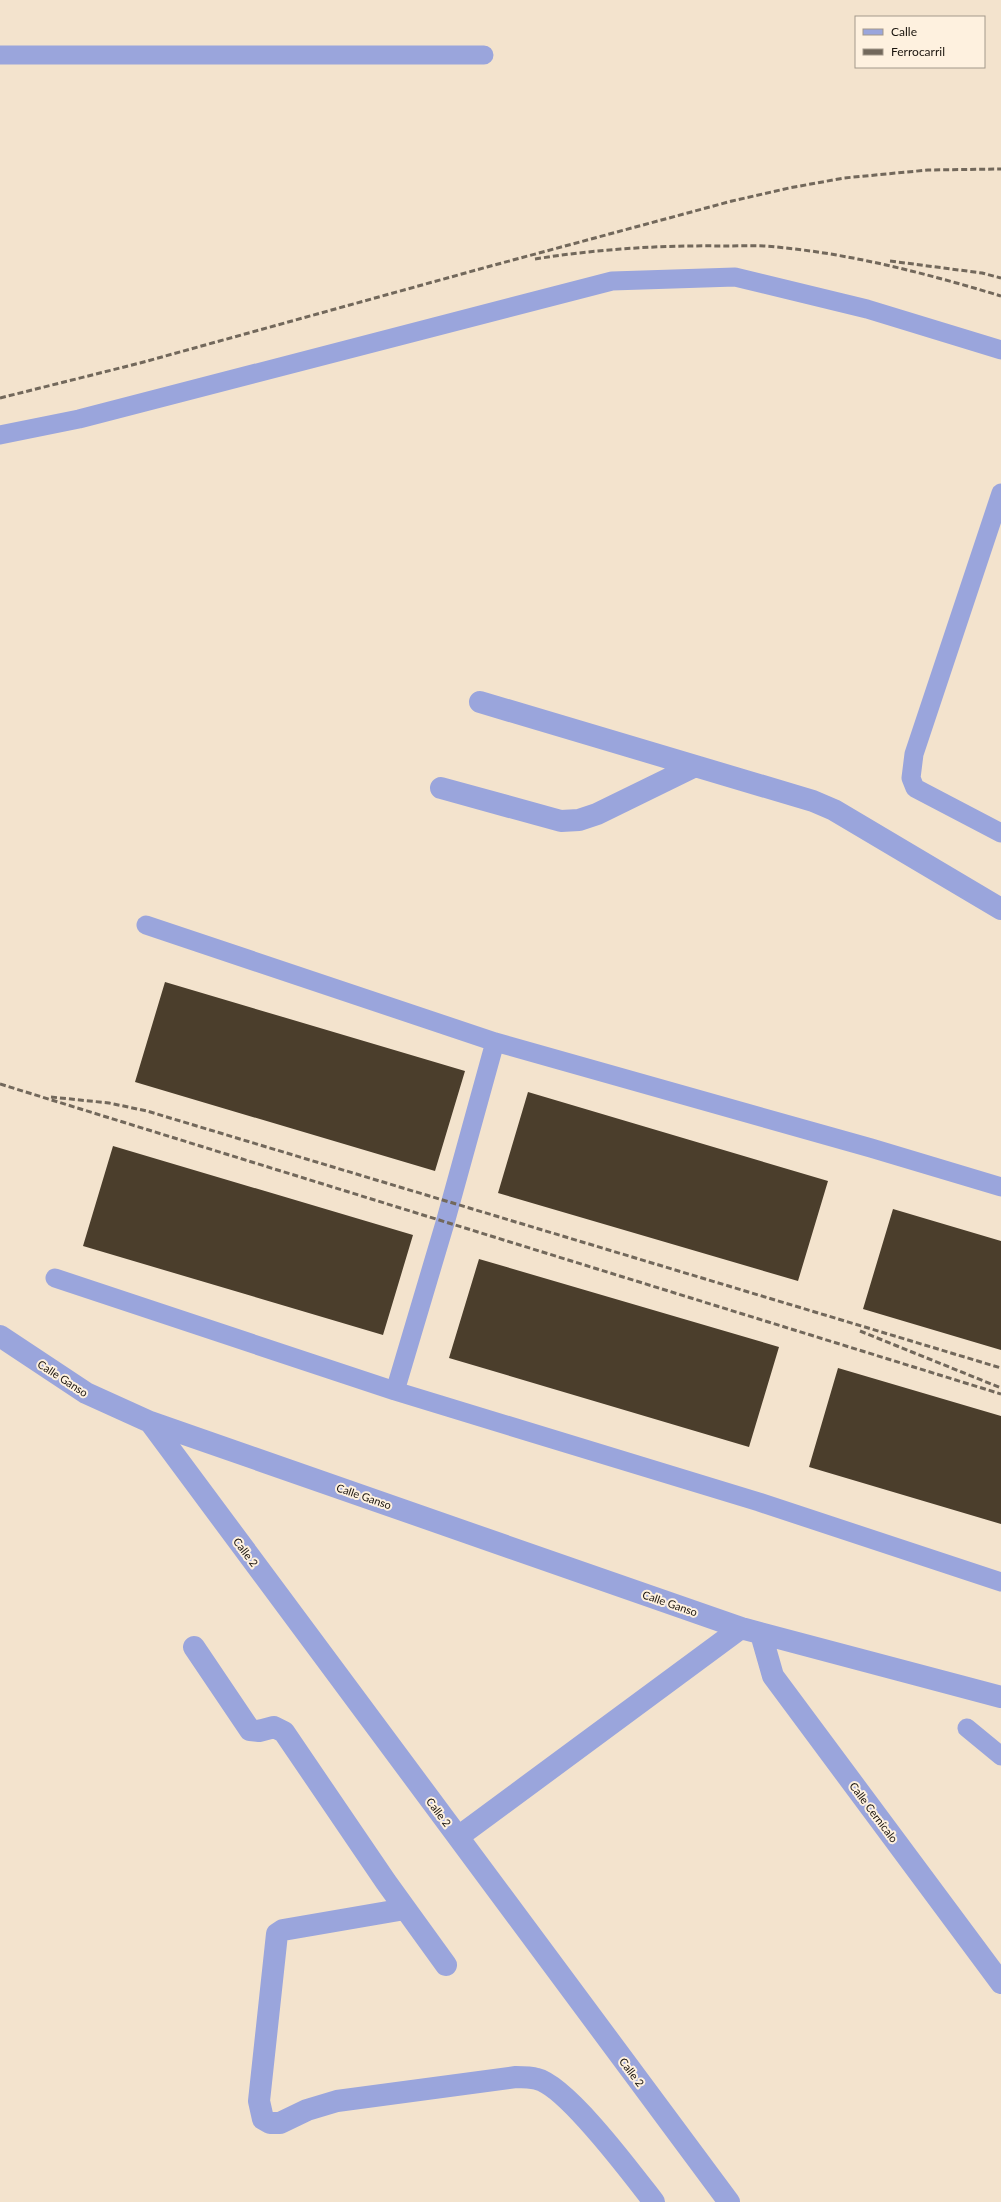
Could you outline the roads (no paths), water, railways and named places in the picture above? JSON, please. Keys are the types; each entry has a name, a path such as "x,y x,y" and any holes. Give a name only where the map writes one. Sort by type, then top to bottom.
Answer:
{"street":[{"path":"480,702 813,801 834,810 1001,909"},
{"path":"441,788 561,821 579,820 597,814 695,766"},
{"name":"Calle Ganso","path":"0,1336 86,1393 150,1422 751,1631 1001,1697"},
{"name":"Calle 2","path":"150,1422 729,2202"},
{"path":"458,1837 751,1631"},
{"name":"Calle Cernícalo","path":"751,1631 773,1676 1001,1983"},
{"path":"194,1647 250,1730 256,1731 274,1727 284,1732 405,1909 446,1965"},
{"path":"405,1909 283,1930 277,1934 259,2101 263,2119 270,2123 280,2123 307,2110 337,2101 516,2077 538,2079 546,2083 567,2100 605,2140 654,2202"}],"lane":[{"path":"0,55 484,54"},
{"path":"0,435 79,419 612,281 735,277 867,308 1001,350"},
{"path":"1001,493 914,754 911,778 915,788 1001,833"},
{"path":"146,925 495,1042 1001,1187"},
{"path":"395,1391 445,1223 495,1042"},
{"path":"55,1278 395,1391 759,1502 1001,1582"},
{"path":"967,1728 1001,1756"}],"railway":[{"path":"0,398 140,363 732,201 789,188 844,178 928,170 1001,169"},
{"path":"535,259 606,250 653,247 770,246 805,250 890,266 1001,296"},
{"path":"890,261 982,273 1001,278"},
{"path":"0,1084 1001,1394"},
{"path":"51,1097 109,1103 147,1111 1001,1368"},
{"path":"860,1331 1001,1388"}]}
